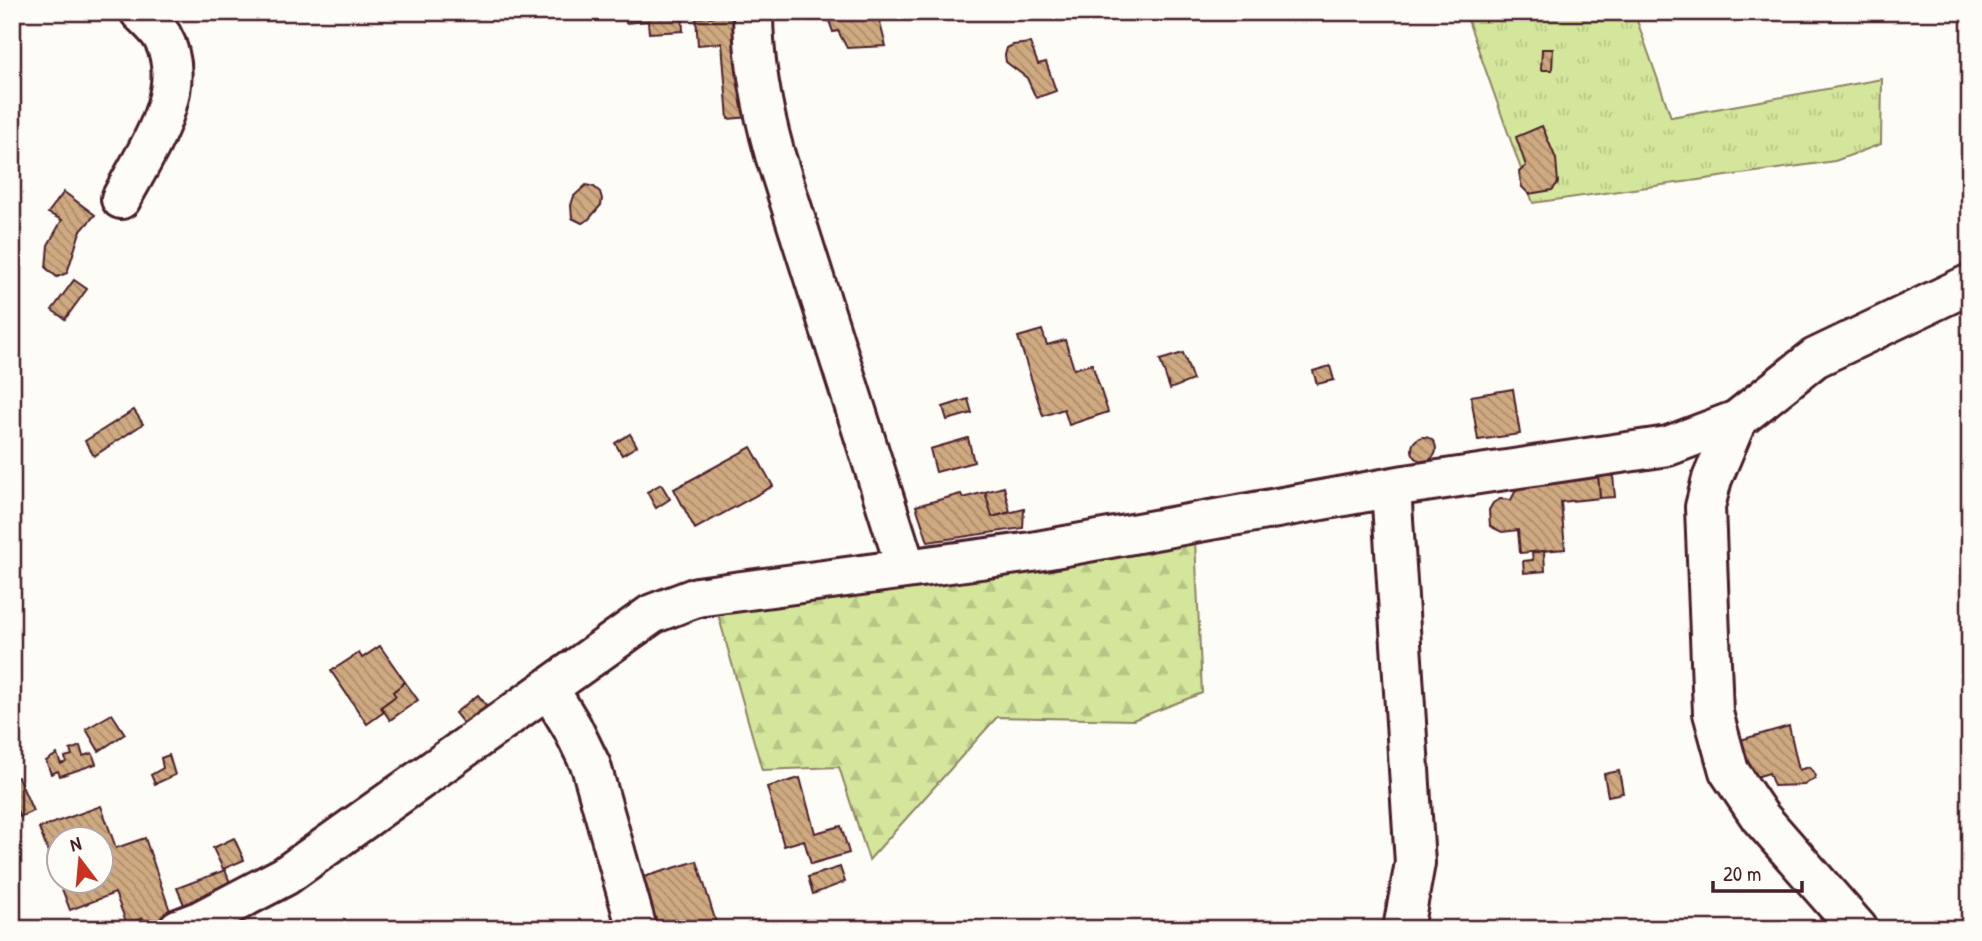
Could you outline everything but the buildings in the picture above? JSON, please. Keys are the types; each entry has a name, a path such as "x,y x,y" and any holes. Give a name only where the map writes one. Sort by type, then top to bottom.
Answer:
{"street":[{"path":"121,199 160,123 170,93 172,75 166,44 140,12"},
{"path":"753,12 765,119 906,568"},
{"path":"194,926 285,876 652,614 697,597 1032,552 1391,488 1668,446 1737,421 1815,358 1970,284"},
{"path":"1737,421 1712,479 1705,507 1713,713 1729,771 1737,783 1760,817 1858,929"},
{"path":"1391,488 1415,863 1403,929"},
{"path":"548,689 572,727 591,766 637,929"}],"green space":[{"path":"1465,12 1634,12 1671,117 1882,79 1881,144 1835,161 1533,203"},
{"path":"1195,540 1202,693 1133,720 997,717 869,860 839,767 762,770 716,607"}]}
